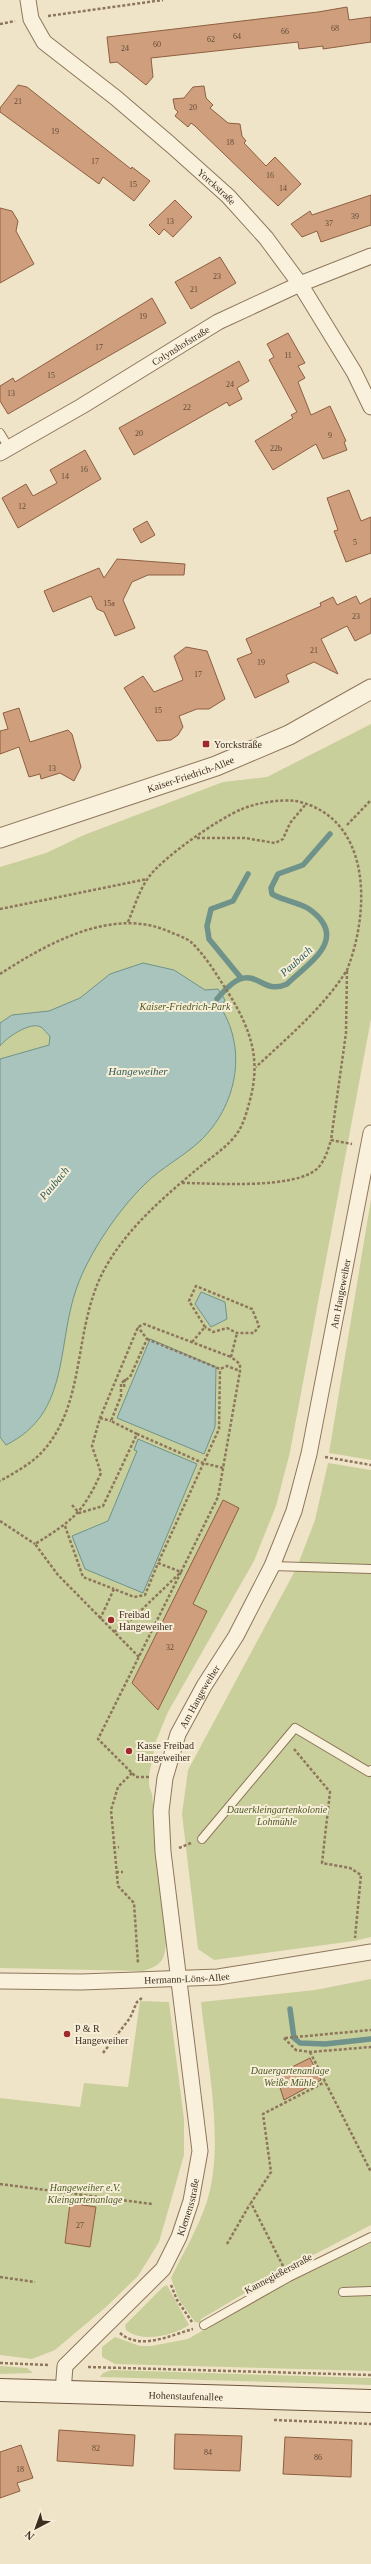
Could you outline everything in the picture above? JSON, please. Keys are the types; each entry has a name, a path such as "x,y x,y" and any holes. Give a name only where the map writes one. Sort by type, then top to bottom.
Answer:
{"main road":[{"name":"Hohenstaufenallee","path":"0,2390 371,2401"}],"street":[{"name":"Yorckstraße","path":"28,0 31,19 44,42 116,98 228,196 266,238 300,284 354,372 371,407"},
{"name":"Colynshofstraße","path":"4,451 82,406 218,322 300,284 371,256"},
{"name":"Kaiser-Friedrich-Allee","path":"0,838 216,766 289,735 371,689"},
{"name":"Am Hangeweiher","path":"180,1979 163,1852 161,1812 165,1778 178,1734 204,1686 236,1636 272,1566 294,1511 308,1454 370,1140"},
{"name":"Hermann-Löns-Allee","path":"0,1981 138,1980 156,1978 180,1979 218,1977 371,1952"},
{"name":"Klemensstraße","path":"65,2366 163,2269 179,2237 191,2201 200,2151 180,1979"},
{"path":"63,2392 65,2366"}],"lane":[{"path":"0,433 4,451"},
{"path":"272,1566 371,1568"},
{"path":"202,1839 295,1728 369,1772 371,1770"},
{"name":"Kannegießerstraße","path":"204,2325 289,2277 371,2237"},
{"path":"343,2292 371,2291"}],"path":[{"path":"0,24 163,0"},
{"path":"347,826 371,800"},
{"path":"128,922 147,879 173,854 242,808 269,802 294,801 306,804 347,826 350,832"},
{"path":"196,838 245,838 276,843 283,839 290,823 306,804"},
{"path":"0,909 147,879"},
{"path":"0,974 40,948 93,928 128,922 159,926 190,942 217,975 234,1002 249,1033 256,1067 250,1101 238,1132 146,1214 109,1262 96,1285 81,1341 76,1381 66,1415 55,1436 41,1454 0,1481"},
{"path":"256,1067 301,1025 346,971 359,947"},
{"path":"181,1183 260,1184 302,1177 317,1168 325,1158 331,1140 346,1033 346,971"},
{"path":"331,1140 370,1140"},
{"path":"196,1286 252,1309 259,1326 254,1333 237,1333 227,1328 213,1332 204,1327 189,1301 196,1286"},
{"path":"35,1544 79,1513 89,1500 101,1473 92,1446 100,1418 138,1327 144,1324 230,1357 240,1364 218,1497 98,1739 136,1777 165,1778"},
{"path":"138,1327 147,1339 220,1369 227,1366 240,1371"},
{"path":"192,1342 204,1327"},
{"path":"230,1357 237,1333"},
{"path":"111,1421 121,1396 121,1383 130,1377 147,1339"},
{"path":"64,1525 83,1577 134,1597 145,1596 158,1563 218,1429 220,1369"},
{"path":"124,1387 125,1379"},
{"path":"100,1418 111,1421 203,1463 223,1468"},
{"path":"79,1513 103,1506 137,1434"},
{"path":"308,1454 371,1465"},
{"path":"72,1505 79,1513"},
{"path":"0,1521 35,1544 58,1575 139,1657"},
{"path":"158,1563 181,1572"},
{"path":"114,1632 132,1619 181,1572"},
{"path":"100,1619 114,1589"},
{"path":"285,1740 317,1774 330,1792 322,1863 350,1868 361,1875 353,1956"},
{"path":"132,1773 118,1788 111,1810 113,1848 118,1886 134,1903 138,1980"},
{"path":"163,1852 202,1839"},
{"path":"113,1848 119,1847"},
{"path":"116,1872 123,1872"},
{"path":"104,2053 130,2018 137,2002 152,1991 156,1978"},
{"path":"371,2030 284,2038 296,2050 310,2052 371,2047"},
{"path":"310,2052 371,2172"},
{"path":"227,2244 271,2172 263,2114 325,2082"},
{"path":"0,2184 152,2204"},
{"path":"251,2203 289,2277"},
{"path":"108,2322 126,2339 151,2342 196,2328 177,2300 163,2269"},
{"path":"0,2277 35,2282"},
{"path":"0,2363 371,2375"}],"green space":[{"name":"Kaiser-Friedrich-Park","path":"371,724 371,1019 290,1452 276,1506 254,1561 168,1712 156,1741 149,1775 149,1786 152,1794 166,1941 165,1953 158,1964 143,1971 0,1968 0,867 46,853 84,835 223,782 267,777"},
{"path":"371,1199 371,1460 329,1453"},
{"name":"Dauerkleingartenkolonie Lohmühle","path":"328,1463 371,1470 371,1937 354,1941 214,1960 198,1949 182,1814 188,1770 297,1567 315,1520"},
{"name":"Dauergartenanlage Weiße Mühle","path":"371,1979 371,2225 277,2274 201,2319 200,2323 195,2322 179,2300 171,2278 199,2221 207,2201 212,2179 215,2129 201,2002 315,1990"},
{"name":"Hangeweiher e.V. Kleingartenanlage","path":"140,2001 169,2002 184,2119 184,2155 159,2242 138,2276 106,2307 55,2350 32,2359 0,2355 0,2098 80,2107 84,2083 128,2087"},
{"path":"371,2243 371,2371 115,2364 102,2357 102,2347 115,2337 140,2346 151,2346 188,2339 291,2279"},
{"path":"167,2285 189,2325 166,2335 149,2337 133,2334 126,2330 125,2325 163,2287"},
{"path":"0,2366 27,2368 33,2373 0,2374"},
{"path":"111,2370 371,2378 371,2385 100,2377 103,2373"}],"water":[{"name":"Hangeweiher","path":"143,963 174,970 205,990 218,989 225,1000 221,1008 229,1025 234,1042 236,1060 230,1095 222,1112 200,1141 158,1172 135,1194 115,1219 97,1246 82,1274 77,1287 66,1332 58,1376 51,1396 42,1415 27,1431 6,1445 0,1437 0,1059 49,1045 50,1036 41,1027 31,1026 19,1031 0,1046 0,1023 12,1015 49,1011 80,998 110,974"},
{"path":"201,1292 225,1302 227,1319 211,1327 195,1304"},
{"path":"150,1339 216,1367 215,1427 204,1454 117,1418"},
{"path":"138,1439 197,1464 143,1593 85,1569 72,1536 108,1521 137,1451 134,1450"}],"building":[{"path":"347,7 349,20 371,17 371,42 323,49 323,46 299,49 298,42 151,58 153,77 146,85 117,62 110,63 107,37 318,12"},
{"path":"18,85 27,87 131,169 132,167 150,181 134,201 103,177 99,184 0,112 0,108"},
{"path":"204,86 206,98 213,105 210,108 228,123 240,124 242,136 246,141 244,143 266,166 275,157 301,184 278,206 195,126 191,123 188,127 175,116 178,112 175,109 173,99 184,98 193,87"},
{"path":"371,195 371,225 321,242 317,231 302,237 291,224 310,211 312,215"},
{"path":"175,200 192,217 173,237 164,229 159,235 149,225"},
{"path":"0,208 12,211 18,221 16,231 34,264 0,283"},
{"path":"220,257 236,283 191,309 175,282"},
{"path":"152,298 166,323 8,414 0,401 0,386 13,378 15,382"},
{"path":"288,333 305,363 298,366 305,378 298,382 311,415 330,406 346,441 344,442 347,450 323,459 316,444 273,470 255,441 293,418 291,415 297,412 269,360 274,357 267,344"},
{"path":"239,361 249,381 237,388 242,399 229,406 227,402 134,455 119,428"},
{"path":"85,450 101,479 18,528 2,498 26,484 33,496 57,483 50,470"},
{"path":"349,490 361,521 371,517 371,553 346,562 334,531 338,530 327,498"},
{"path":"147,521 155,535 141,543 133,529"},
{"path":"117,559 185,564 184,575 148,575 132,582 123,600 135,628 115,636 104,612 97,609 91,596 53,612 44,591 99,568 104,578"},
{"path":"356,596 360,604 371,598 371,633 355,641 347,626 321,639 338,674 314,662 286,675 289,682 255,698 237,659 252,653 246,639 321,606 320,603 333,597 337,605"},
{"path":"186,647 207,651 225,699 209,709 197,709 179,716 183,727 178,735 171,740 157,741 124,688 143,676 154,692 183,680 174,656"},
{"path":"19,708 30,742 68,730 72,734 81,767 74,781 60,773 41,779 40,774 29,777 19,747 0,754 0,731 8,729 3,713"},
{"name":"Freibad Hangeweiher","path":"223,1500 239,1508 193,1604 207,1611 158,1710 132,1683"},
{"path":"310,2058 321,2080 284,2100 276,2075"},
{"path":"70,2203 96,2207 90,2247 65,2243"},
{"path":"59,2430 135,2435 133,2466 57,2461"},
{"path":"175,2434 242,2436 240,2471 174,2469"},
{"path":"285,2437 352,2440 351,2477 283,2474"},
{"path":"21,2445 33,2478 17,2483 20,2491 0,2498 0,2452"}],"waterway":[{"name":"Paubach","path":"217,999 230,986 240,979 248,978 269,986 277,987 287,984 306,967 322,949 326,940 326,930 321,920 309,909 272,894 271,888 278,874 303,865 330,834"},
{"path":"241,978 209,939 207,926 211,909 233,901 248,874"},
{"path":"290,2009 294,2038 300,2043 325,2044 371,2039"}],"place":[{"name":"Yorckstraße","path":"206,744"},
{"name":"Freibad Hangeweiher","path":"111,1620"},
{"name":"Kasse Freibad Hangeweiher","path":"129,1751"},
{"name":"P & R Hangeweiher","path":"67,2034"}]}
